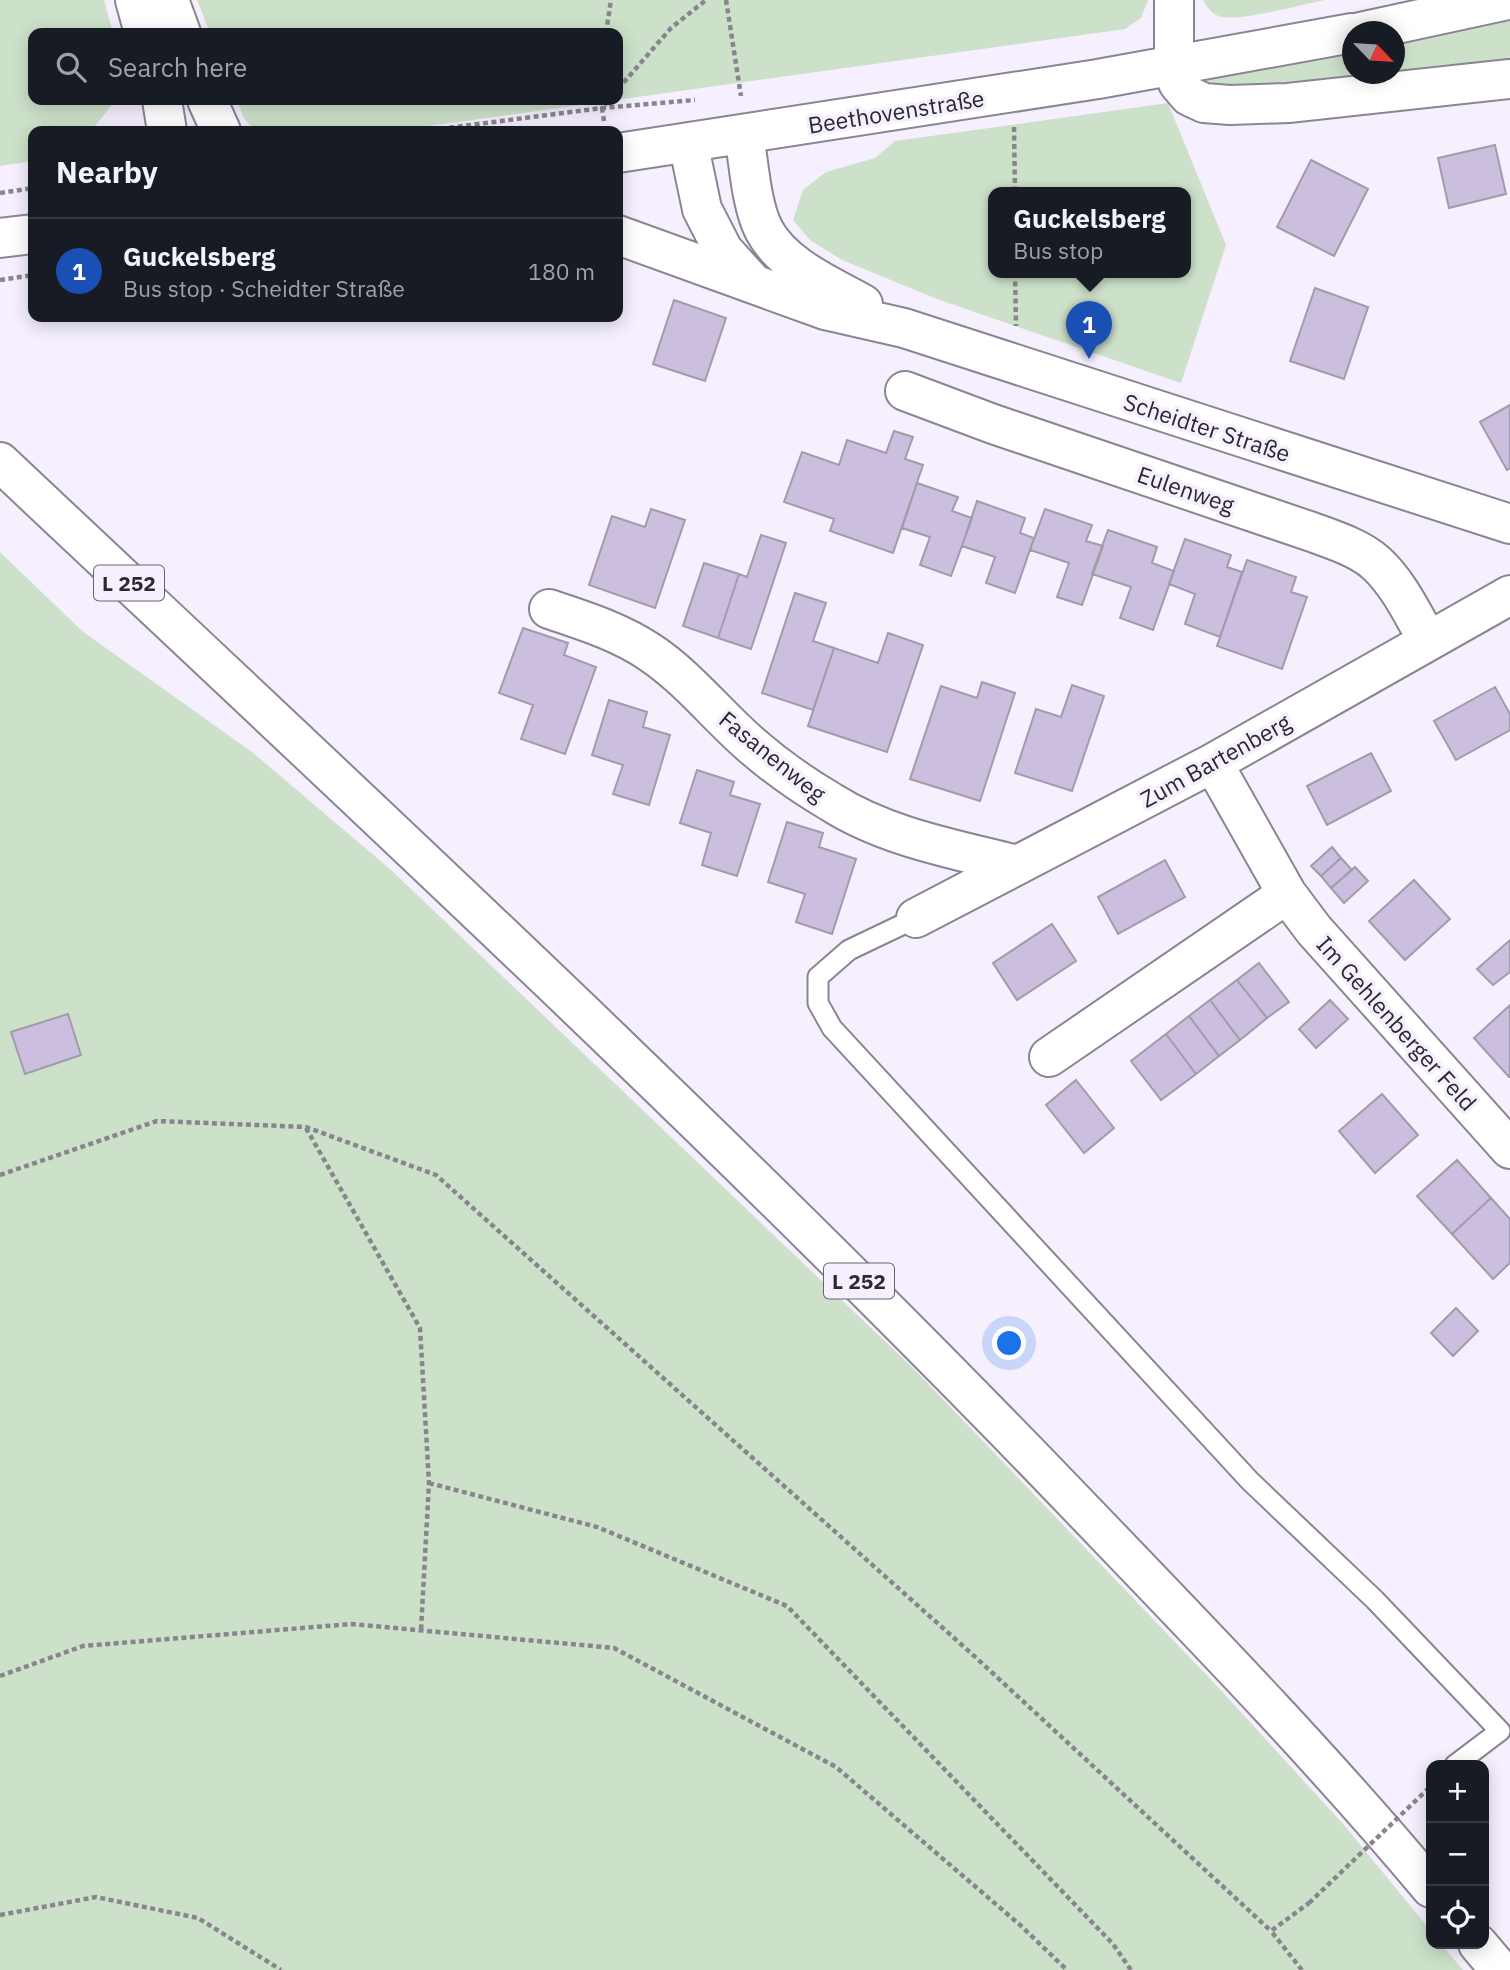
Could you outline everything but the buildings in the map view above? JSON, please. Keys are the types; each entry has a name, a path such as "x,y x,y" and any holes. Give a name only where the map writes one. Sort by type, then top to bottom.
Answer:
{"main road":[{"path":"135,0 143,28"},
{"path":"169,0 179,28"},
{"path":"1174,0 1174,66 1178,83 1189,96 1203,103 1288,103 1510,79"},
{"path":"1405,22 1508,0"},
{"name":"Beethovenstraße","path":"623,152 1174,66 1342,35"},
{"path":"163,105 166,126"},
{"path":"209,105 219,126"},
{"name":"Scheidter Straße","path":"744,135 755,202 764,230 780,253 904,328"},
{"name":"Scheidter Straße","path":"688,142 702,209 723,250 751,281"},
{"path":"0,238 28,235"},
{"name":"Scheidter Straße","path":"623,237 825,310 904,328 1510,524"},
{"name":"Eulenweg","path":"905,391 993,424 1349,546 1375,562 1395,584 1428,641"},
{"name":"L 252","path":"0,462 607,1035 776,1199 987,1411 1245,1679 1429,1886"},
{"name":"L 252","path":"0,499 83,577 257,704"},
{"name":"Zum Bartenberg","path":"916,918 1213,763 1510,595"},
{"name":"Fasanenweg","path":"549,609 593,623 652,654 677,674 749,743 833,804 919,840 1017,865"},
{"name":"Im Gehlenberger Feld","path":"1213,763 1287,894 1314,930 1510,1149"},
{"path":"1049,1057 1287,894"},
{"path":"1482,1949 1500,1970"}],"lane":[{"path":"916,918 849,950 818,978 818,1003 832,1028 1250,1480 1375,1600 1500,1731 1462,1760"}],"path":[{"path":"607,28 611,0"},
{"path":"623,83 671,28 706,0"},
{"path":"726,0 741,96 744,135"},
{"path":"1014,92 1014,187"},
{"path":"727,97 754,95"},
{"path":"463,126 603,108 700,100"},
{"path":"605,105 603,108 605,126"},
{"path":"0,193 28,189"},
{"path":"0,280 28,276"},
{"path":"1015,278 1016,366"},
{"path":"0,1175 157,1121 306,1127 436,1175 972,1654 1271,1931 1302,1970"},
{"path":"306,1127 419,1328 429,1483 421,1630"},
{"path":"429,1483 597,1527 787,1606 1113,1944 1131,1970"},
{"path":"0,1676 83,1646 351,1624 614,1648 836,1766 1019,1924 1067,1970"},
{"path":"1271,1931 1309,1903 1426,1791"},
{"path":"0,1915 96,1897 198,1918 281,1970"}],"green space":[{"path":"0,0 104,0 112,28 28,28 28,105 112,105 95,126 28,126 28,162 0,166"},
{"path":"197,0 1148,0 1141,18 1125,29 623,99 623,28 208,28"},
{"path":"1203,0 1325,0 1231,18 1216,15"},
{"path":"1510,21 1510,69 1405,80 1405,44"},
{"path":"1342,57 1342,84 1365,84 1210,100 1196,81"},
{"path":"1168,103 1226,245 1181,383 937,299 842,260 810,240 793,220 803,190 826,172 875,158 895,141"},
{"path":"239,105 579,105 429,126 251,126"},
{"path":"0,552 82,631 252,752 390,869 913,1368 1217,1686 1344,1825 1426,1925 1426,1949 1445,1949 1463,1970 0,1970"}],"place":[{"name":"Guckelsberg","path":"1089,359"}]}
